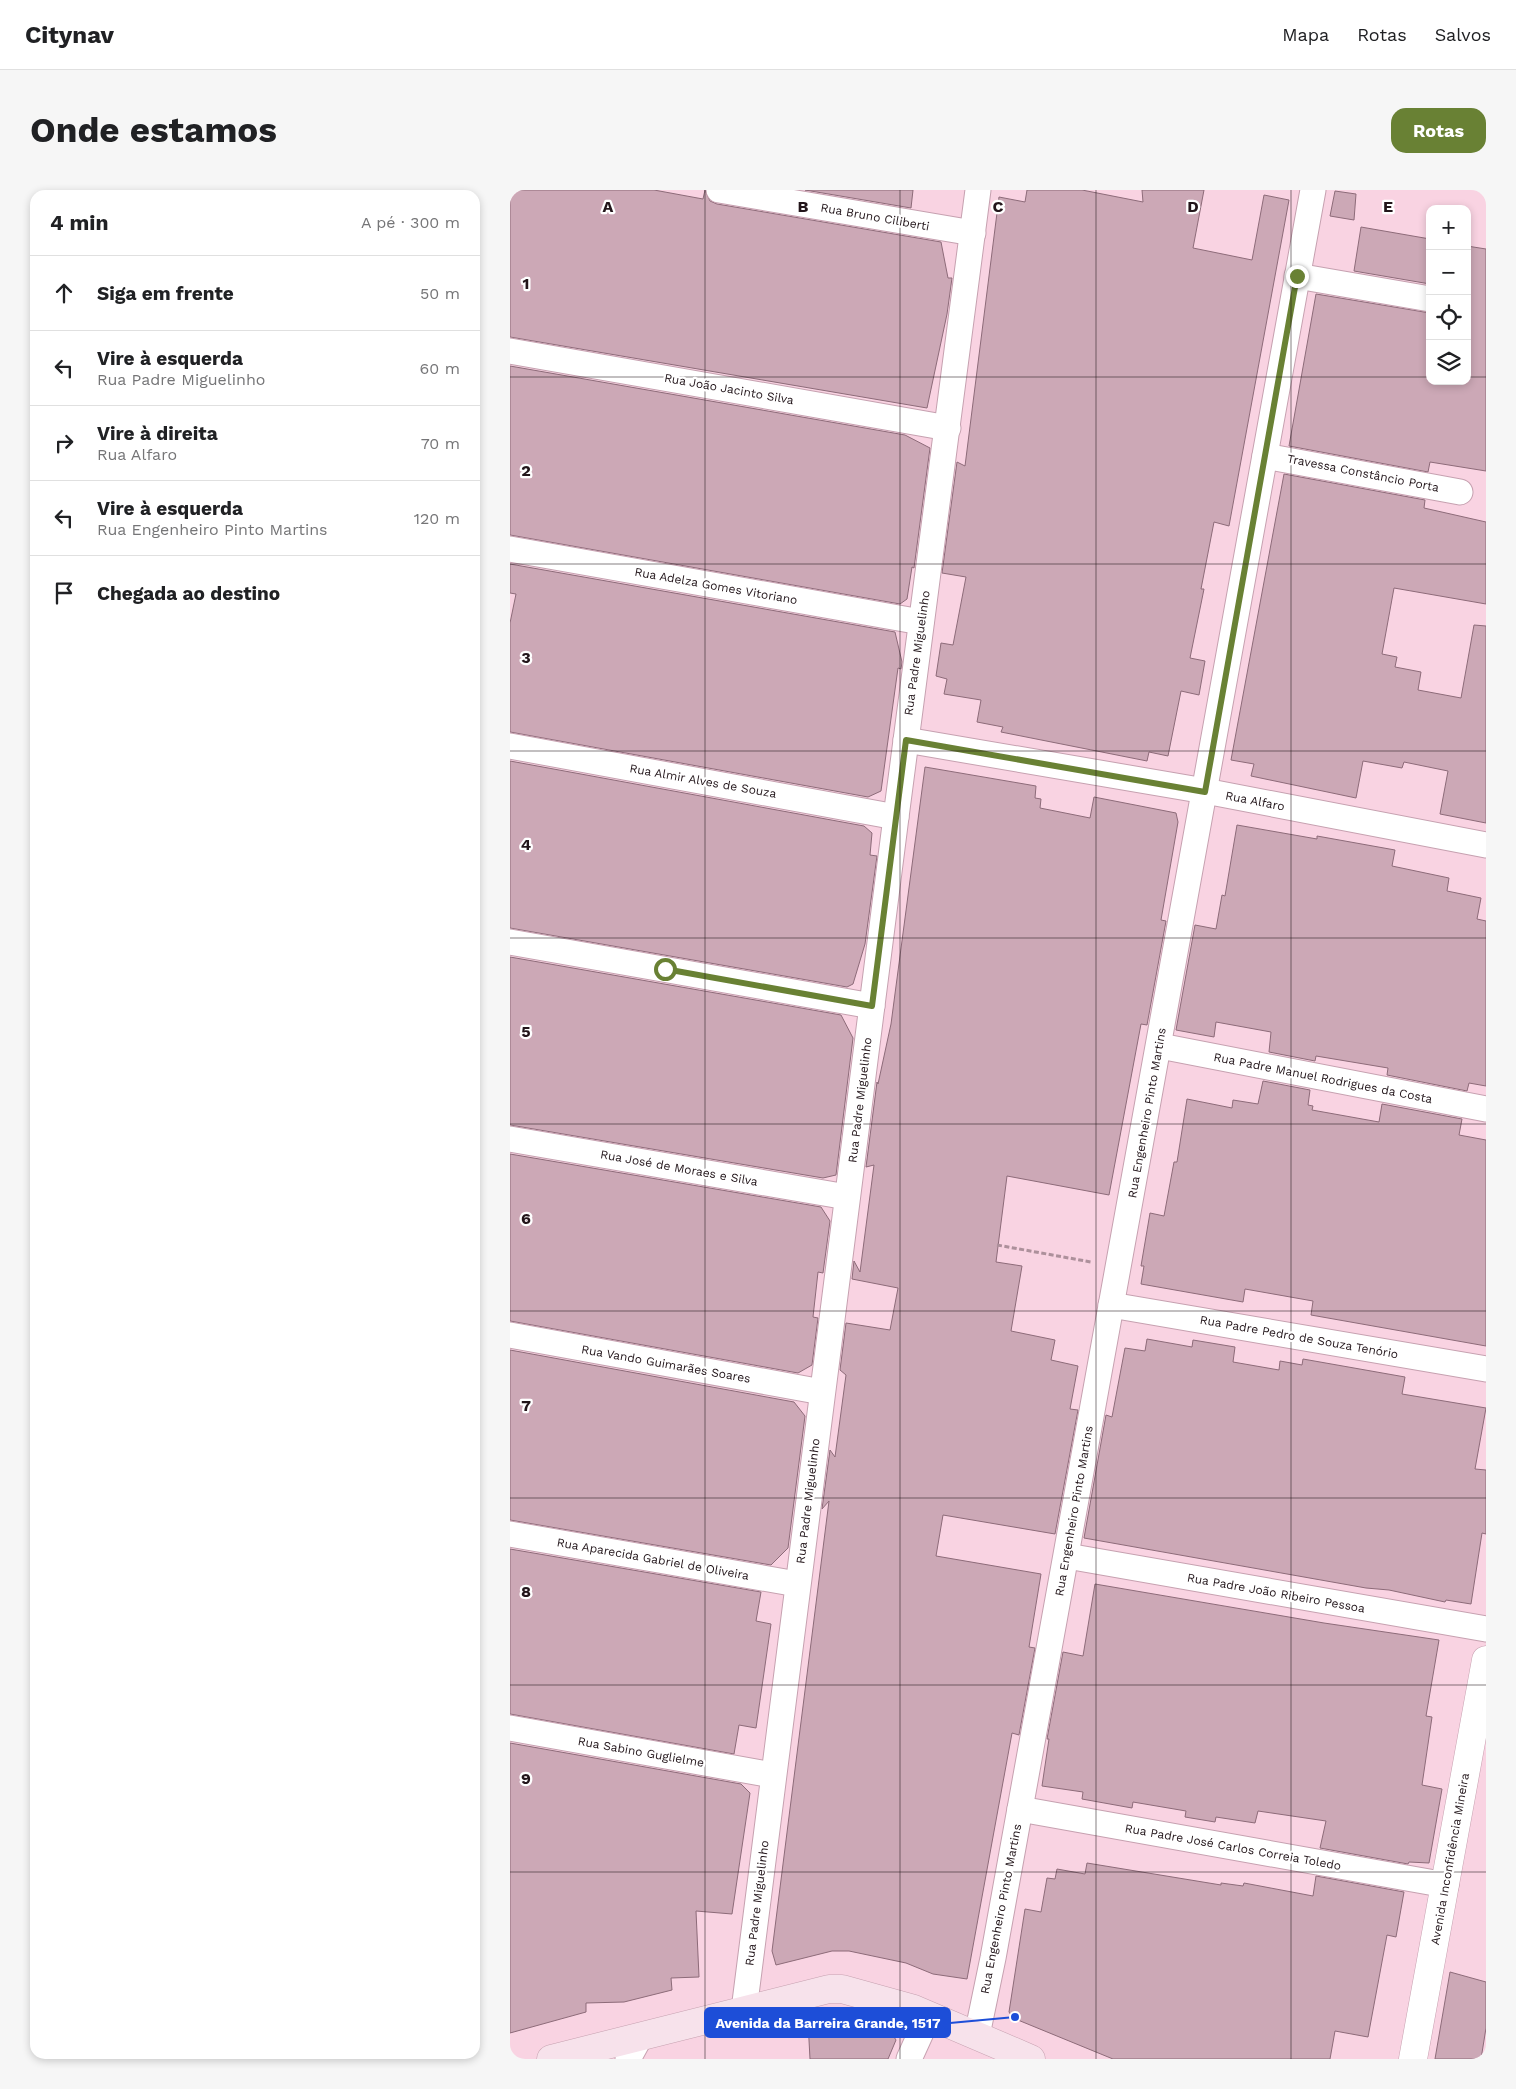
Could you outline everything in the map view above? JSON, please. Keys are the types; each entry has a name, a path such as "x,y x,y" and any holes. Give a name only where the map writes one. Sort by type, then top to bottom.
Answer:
{"main road":[{"path":"551,2059 634,2048 744,2010 829,1989 842,1990 928,2015 1031,2059"}],"street":[{"name":"Rua Bruno Ciliberti","path":"719,190 972,234"},
{"name":"Rua Padre Miguelinho","path":"744,2010 772,1775 978,190"},
{"name":"Rua Engenheiro Pinto Martins","path":"977,2035 1160,1046 1313,190"},
{"path":"1297,276 1426,298"},
{"name":"Rua João Jacinto Silva","path":"510,351 948,428"},
{"name":"Travessa Constâncio Porta","path":"1265,456 1460,492"},
{"name":"Rua Adelza Gomes Vitoriano","path":"510,549 921,622"},
{"name":"Rua Alfaro","path":"906,740 1205,792 1486,845"},
{"name":"Rua Almir Alves de Souza","path":"510,746 896,817"},
{"path":"510,942 872,1006"},
{"name":"Rua Padre Manuel Rodrigues da Costa","path":"1160,1046 1486,1109"},
{"name":"Rua José de Moraes e Silva","path":"510,1139 847,1197"},
{"name":"Rua Padre Pedro de Souza Tenório","path":"1111,1305 1486,1369"},
{"name":"Rua Vando Guimarães Soares","path":"510,1336 822,1392"},
{"name":"Rua Aparecida Gabriel de Oliveira","path":"510,1534 797,1584"},
{"name":"Rua Padre João Ribeiro Pessoa","path":"1066,1556 1486,1629"},
{"name":"Avenida Inconfidência Mineira","path":"1413,2059 1446,1885 1481,1718 1486,1660"},
{"name":"Rua Sabino Guglielme","path":"510,1728 772,1775"},
{"name":"Rua Padre José Carlos Correia Toledo","path":"1020,1809 1446,1885"},
{"path":"909,2059 928,2015"}],"path":[{"path":"997,1244 1119,1267"}],"building":[{"path":"510,190 654,190 703,199 705,190 710,201 717,204 941,242 948,278 952,278 947,314 927,408 510,337"},
{"path":"805,190 913,190 911,208"},
{"path":"1027,190 1082,190 1143,202 1142,190 1204,190 1193,248 1252,260 1264,195 1289,200 1229,526 1214,522 1201,589 1204,589 1190,658 1205,661 1199,695 1181,691 1168,756 1149,752 1147,761 1001,732 1003,727 977,722 981,700 944,694 947,679 936,676 941,643 953,645 966,577 942,573 957,462 965,466 999,197 1025,202"},
{"path":"1335,191 1356,194 1354,220 1330,216"},
{"path":"1361,227 1426,238 1426,283 1354,271"},
{"path":"1471,247 1486,249 1486,471 1430,462 1428,472 1289,446 1316,294 1426,312 1426,385 1471,385"},
{"path":"510,366 905,435 930,448 914,568 912,567 907,599 900,604 510,535"},
{"path":"1284,474 1425,500 1424,508 1486,522 1486,604 1394,588 1382,654 1397,657 1395,667 1421,672 1418,690 1461,698 1474,625 1486,626 1486,823 1440,814 1448,771 1404,762 1402,768 1363,761 1356,798 1251,776 1254,764 1231,760"},
{"path":"510,564 895,632 902,662 901,669 898,668 881,791 868,797 510,732 510,623 516,594 510,593"},
{"path":"510,761 864,826 872,833 870,855 877,856 865,944 853,984 847,987 510,928"},
{"path":"925,767 1036,786 1035,798 1041,799 1040,808 1090,818 1094,797 1176,813 1178,822 1161,920 1166,921 1147,1025 1141,1024 1109,1195 1007,1176 996,1262 1022,1266 1011,1331 1055,1340 1051,1360 1078,1366 1070,1409 1078,1410 1055,1534 943,1515 936,1556 1041,1574 1029,1647 1035,1648 1019,1735 1012,1733 967,1979 933,1974 906,1963 849,1951 832,1951 776,1965 772,1951 829,1501 822,1509 830,1450 835,1457 846,1375 840,1370 846,1323 890,1330 898,1288 852,1279 854,1261 860,1272 874,1165 866,1167 877,1082 878,1084 891,1024"},
{"path":"1237,825 1317,839 1317,836 1395,850 1392,866 1449,878 1447,891 1481,898 1477,919 1486,921 1486,1086 1469,1083 1467,1091 1387,1075 1388,1068 1316,1056 1315,1061 1269,1052 1271,1032 1216,1022 1214,1037 1176,1030 1195,925 1216,929 1222,895 1225,896"},
{"path":"510,957 841,1015 853,1038 836,1175 823,1178 510,1125"},
{"path":"1263,1081 1310,1090 1308,1105 1313,1106 1312,1110 1379,1122 1382,1104 1462,1119 1459,1135 1486,1140 1486,1346 1311,1315 1313,1301 1245,1289 1243,1302 1141,1284 1144,1266 1141,1266 1150,1213 1164,1216 1174,1162 1177,1162 1187,1099 1232,1108 1233,1100 1258,1104"},
{"path":"510,1154 821,1207 830,1221 823,1273 818,1272 813,1317 818,1318 812,1365 798,1373 510,1321"},
{"path":"1147,1339 1192,1347 1193,1340 1235,1347 1233,1362 1279,1370 1280,1361 1302,1365 1303,1359 1405,1377 1402,1394 1486,1408 1475,1469 1486,1470 1486,1534 1482,1533 1471,1604 1446,1600 1445,1602 1389,1590 1366,1588 1084,1538 1106,1415 1112,1417 1125,1348 1145,1351"},
{"path":"510,1350 794,1402 805,1416 788,1548 771,1565 510,1520"},
{"path":"510,1549 761,1592 756,1621 771,1624 756,1728 739,1725 734,1754 510,1714"},
{"path":"1095,1584 1324,1623 1439,1640 1426,1716 1432,1717 1422,1785 1442,1789 1429,1863 1409,1862 1408,1864 1320,1848 1326,1821 1258,1811 1255,1823 1216,1817 1215,1822 1185,1817 1186,1811 1133,1802 1132,1808 1082,1799 1083,1792 1042,1786 1049,1739 1047,1739 1063,1652 1083,1656"},
{"path":"510,1743 741,1784 750,1793 732,1914 696,1911 699,1977 671,1978 672,1990 624,2002 586,2003 586,2012 510,2033"},
{"path":"1087,1863 1221,1885 1221,1883 1243,1886 1244,1883 1313,1896 1316,1876 1404,1892 1396,1937 1387,1935 1368,2037 1335,2031 1330,2059 1113,2059 1013,2018 1009,2012 1025,1909 1041,1912 1047,1878 1055,1879 1057,1869 1085,1874"},
{"path":"1450,1972 1486,1982 1486,2028 1481,2059 1435,2059"},
{"path":"844,2015 889,2029 896,2040 888,2059 810,2059 808,2021"}],"place":[{"name":"Avenida da Barreira Grande, 1517","path":"1015,2017"}],"route":[{"path":"665,969 872,1006 906,740 1205,792 1297,276"}]}
